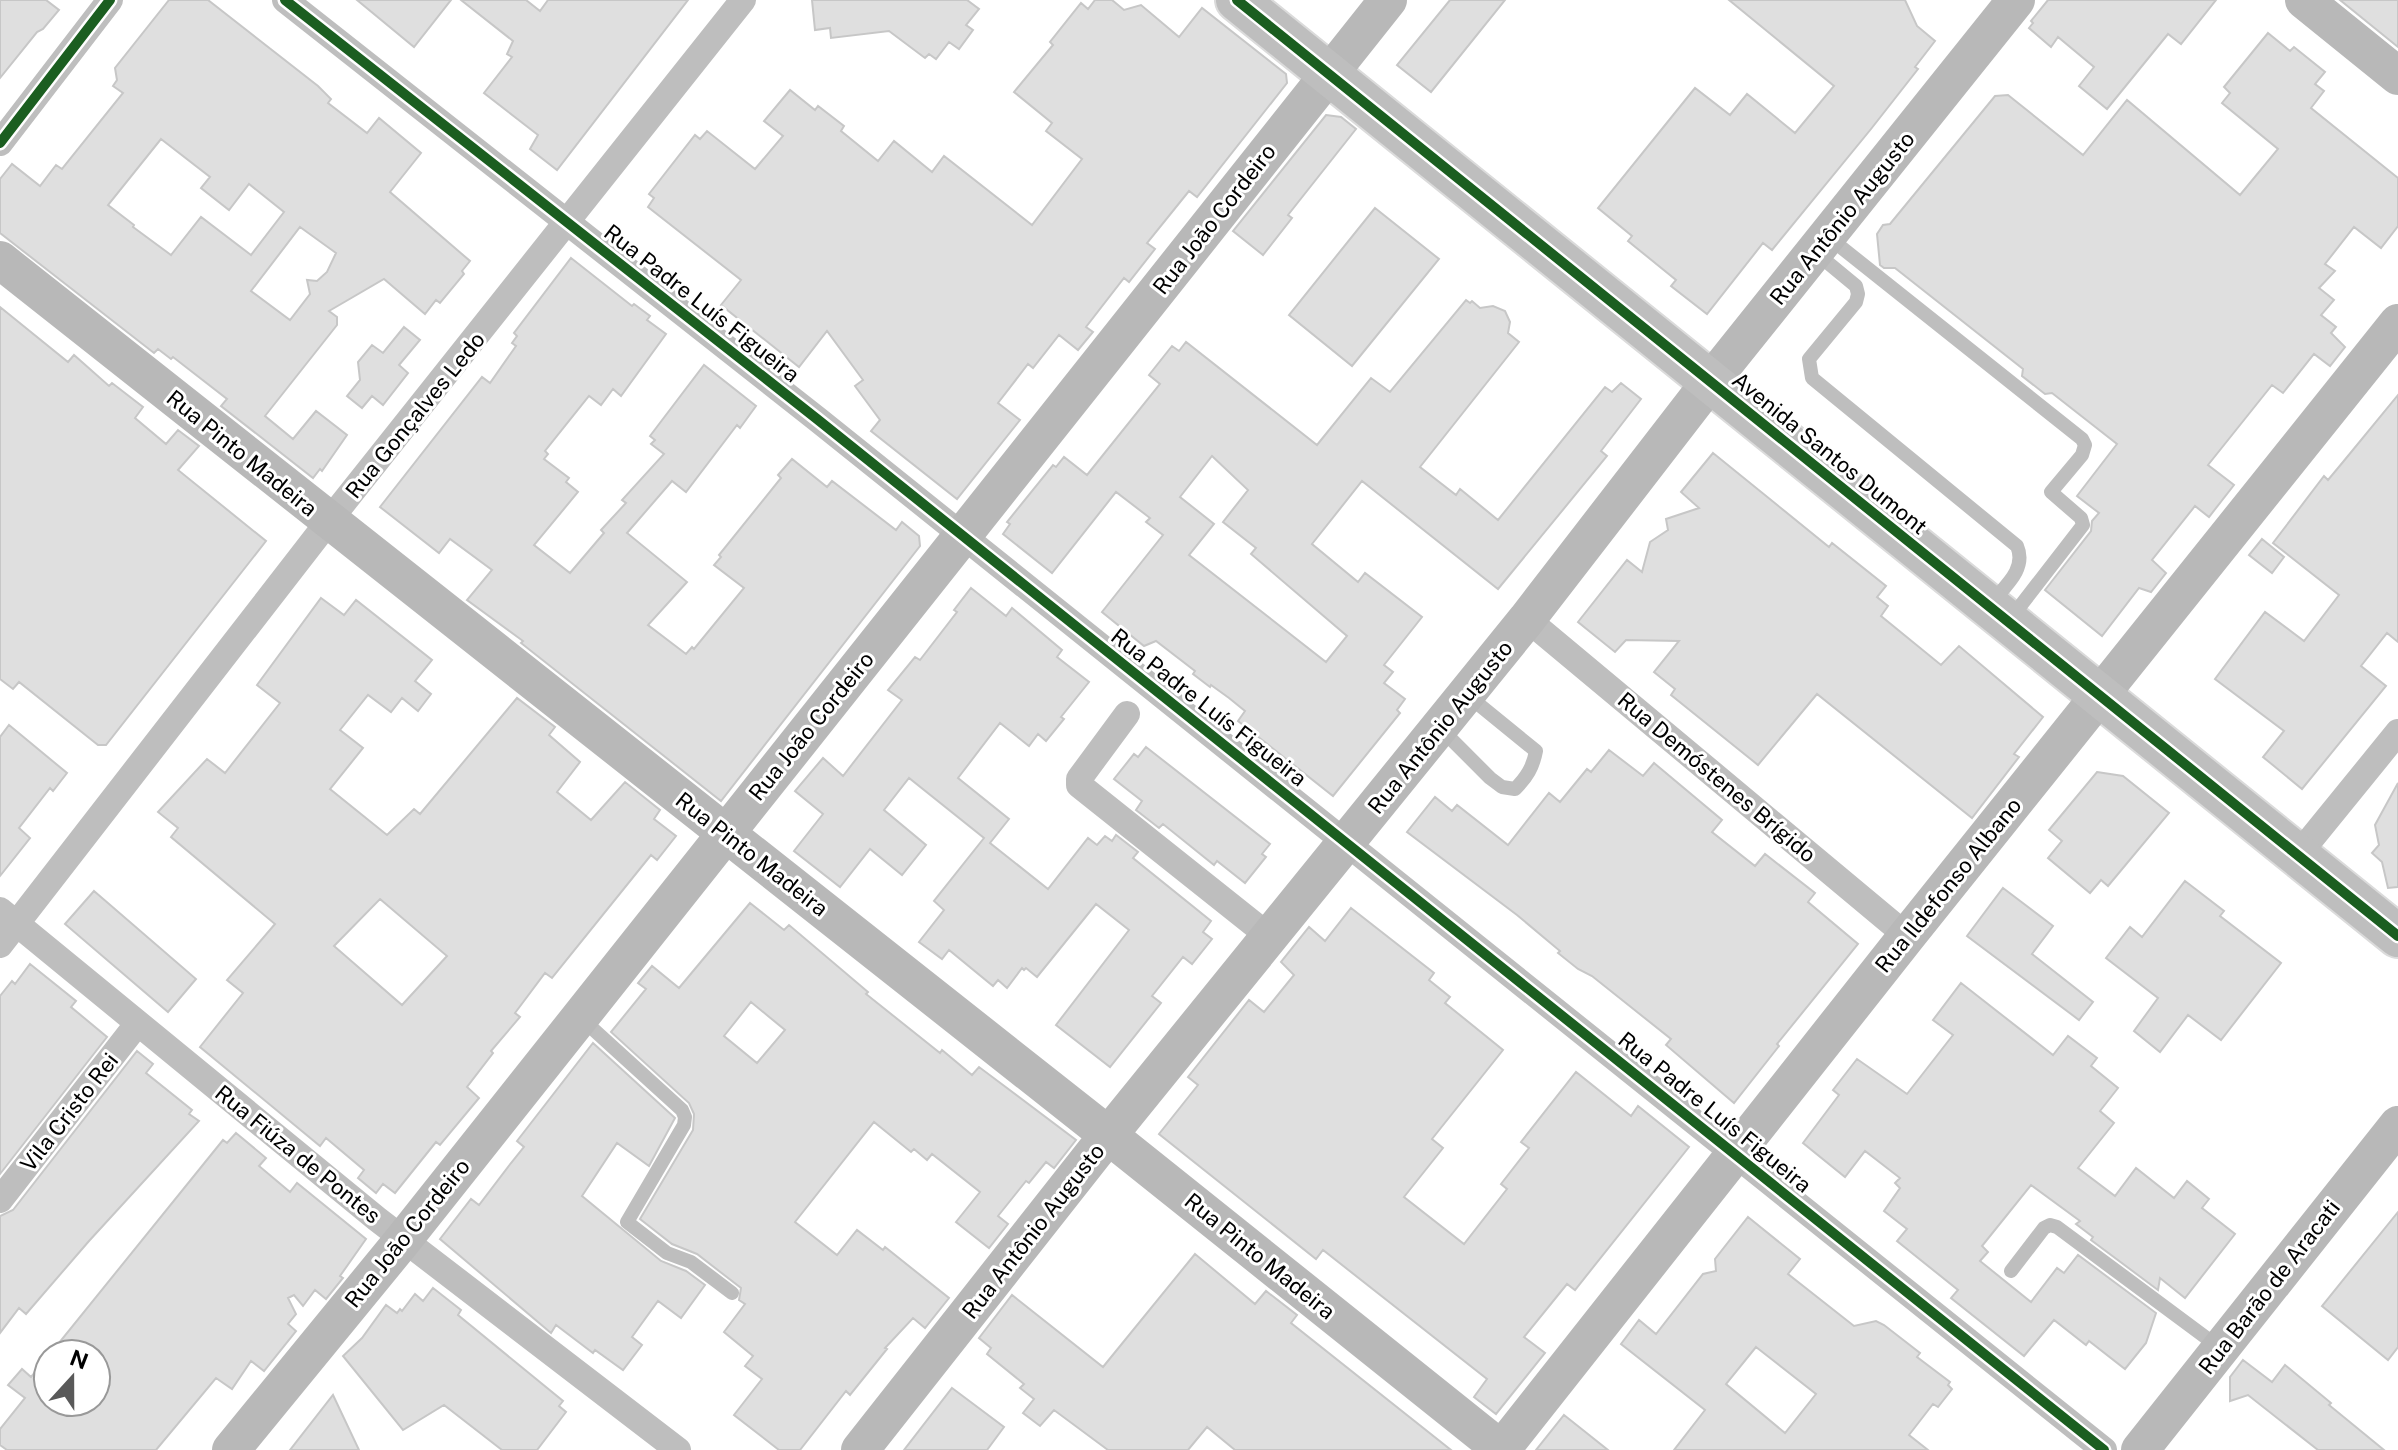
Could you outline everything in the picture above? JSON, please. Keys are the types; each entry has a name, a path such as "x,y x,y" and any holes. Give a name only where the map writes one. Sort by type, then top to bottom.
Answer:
{"main road":[{"name":"Avenida Santos Dumont","path":"1237,0 2398,936"}],"street":[{"path":"0,143 110,0"},
{"name":"Rua Padre Luís Figueira","path":"285,0 1348,842 2104,1450"},
{"name":"Rua Gonçalves Ledo","path":"0,945 8,917 568,223 743,0"},
{"name":"Rua João Cordeiro","path":"231,1450 403,1240 1388,0"},
{"name":"Rua Antônio Augusto","path":"860,1450 1108,1135 1527,619 1710,382 2016,0"},
{"path":"2304,0 2398,76"},
{"name":"Rua Pinto Madeira","path":"0,260 1108,1135 1501,1450"},
{"name":"Rua Ildefonso Albano","path":"1501,1450 1907,936 2398,323"},
{"name":"Rua Demóstenes Brígido","path":"1527,619 1907,936"},
{"path":"1127,714 1079,779 1079,785 1270,937"},
{"path":"2298,855 2398,732"},
{"name":"Rua Fiúza de Pontes","path":"8,917 403,1240 678,1450"},
{"name":"Vila Cristo Rei","path":"0,1200 138,1023"},
{"name":"Rua Barão de Aracati","path":"2140,1450 2397,1127"}],"lane":[{"path":"1821,244 1856,286 1858,294 1856,302 1809,359 1808,369 1812,378 2017,546 2021,562 1999,614"},
{"path":"1821,244 2082,439 2085,445 2082,455 2051,492 2081,518 2083,525 1999,614"},
{"path":"1439,727 1502,787 1515,789 1526,779 1536,751 1466,694"},
{"path":"580,1017 682,1110 685,1117 684,1125 627,1222 667,1253 691,1262 732,1293"},
{"path":"2011,1271 2044,1228 2050,1225 2057,1227 2221,1348"}],"building":[{"path":"0,0 46,0 59,10 0,78"},
{"path":"169,0 208,0 318,86 331,99 328,103 367,133 379,118 421,153 390,192 470,261 462,271 464,274 440,303 436,300 425,314 384,279 329,311 337,317 337,325 265,416 293,439 316,411 347,435 322,471 320,469 313,478 221,406 227,399 173,357 171,359 158,349 154,353 0,233 0,179 12,164 40,186 56,165 62,169 123,93 113,86 117,80 115,68","holes":["161,139 210,177 201,188 229,210 249,184 284,212 251,255 201,217 171,255 108,205","300,227 336,253 327,272 317,281 307,280 310,294 290,320 251,291"]},
{"path":"357,0 451,0 414,47"},
{"path":"461,0 526,0 540,11 548,0 688,0 557,170 530,149 538,135 484,93 512,57 507,54 513,41"},
{"path":"812,0 967,0 979,9 966,25 973,30 959,49 949,42 936,59 929,54 925,58 889,31 831,38 830,28 815,30"},
{"path":"1095,0 1112,0 1124,10 1141,5 1179,37 1202,8 1286,74 1287,83 1197,197 1189,191 1147,243 1155,249 1129,282 1124,278 1086,327 1093,332 1078,350 1059,335 1033,368 1028,364 998,403 1020,420 957,499 871,431 880,420 855,386 863,380 827,331 799,367 721,305 741,280 648,207 654,198 649,194 695,135 700,139 707,131 755,169 783,136 764,121 790,90 815,110 818,106 844,126 841,131 878,161 894,141 932,172 944,156 1032,225 1082,159 1046,131 1052,123 1014,92 1053,45 1050,42 1081,3 1088,9"},
{"path":"1450,0 1505,0 1431,92 1397,65"},
{"path":"1729,0 1905,0 1917,26 1935,41 1915,67 1918,69 1772,250 1763,243 1707,314 1671,286 1676,280 1628,241 1632,236 1598,208 1695,88 1730,115 1747,94 1795,133 1834,86"},
{"path":"2048,0 2216,0 2181,44 2168,34 2107,109 2079,86 2094,67 2058,37 2051,47 2029,28"},
{"path":"2340,0 2398,0 2398,47"},
{"path":"2268,33 2290,51 2294,47 2325,72 2315,84 2324,91 2311,108 2398,178 2398,226 2381,248 2354,227 2325,264 2335,271 2319,288 2334,300 2321,315 2336,327 2331,333 2345,347 2330,366 2314,354 2283,393 2272,385 2208,465 2234,485 2209,517 2195,506 2152,560 2166,573 2151,592 2139,588 2102,636 2045,590 2091,531 2092,521 2099,513 2077,496 2117,444 2052,393 2045,394 2022,376 2023,369 1895,268 1880,265 1877,234 1883,225 1890,224 1995,96 2008,95 2083,155 2127,100 2240,195 2278,149 2222,103 2230,93 2224,87"},
{"path":"1326,115 1341,117 1356,129 1288,215 1292,218 1263,255 1233,231"},
{"path":"1375,208 1439,259 1352,366 1289,315"},
{"path":"571,258 632,306 634,304 650,316 647,320 666,334 621,396 613,389 601,405 589,396 545,451 548,454 544,459 569,478 566,482 578,492 534,545 570,573 604,533 601,530 626,503 622,500 664,454 651,444 655,440 650,436 704,365 756,406 740,428 737,425 686,492 672,481 627,533 687,582 648,625 686,654 692,647 694,649 744,588 714,565 721,557 719,555 781,478 778,475 792,459 827,487 832,481 896,530 902,522 919,536 920,546 721,801 521,643 523,641 467,600 492,570 450,539 439,553 380,507 482,377 490,383 516,346 512,343 517,336 514,333"},
{"path":"1466,300 1480,308 1493,306 1505,311 1510,322 1508,333 1519,342 1420,467 1456,495 1460,489 1498,520 1605,387 1612,392 1621,383 1641,399 1601,451 1607,456 1498,589 1362,481 1312,544 1358,582 1365,573 1422,617 1384,665 1393,672 1384,683 1405,699 1397,710 1400,713 1333,796 1238,721 1245,711 1229,698 1193,674 1195,671 1156,641 1144,646 1102,612 1163,535 1146,522 1150,518 1116,492 1052,573 1003,534 1010,524 1007,522 1053,465 1056,467 1064,457 1087,475 1160,384 1149,375 1172,346 1179,351 1186,342 1317,445 1371,378 1390,392","holes":["1212,456 1248,490 1223,522 1256,548 1251,554 1347,636 1326,662 1189,555 1214,524 1180,497"]},
{"path":"0,307 68,362 74,355 109,386 112,383 143,407 135,418 166,444 178,430 199,446 178,470 266,541 106,745 98,745 19,682 13,689 0,679"},
{"path":"404,327 420,340 399,365 408,373 383,405 372,396 362,408 347,396 360,380 358,362 372,345 383,353"},
{"path":"2398,395 2398,642 2387,633 2361,666 2386,686 2302,789 2263,757 2284,731 2215,679 2265,612 2304,641 2339,595 2273,543 2324,476 2328,480"},
{"path":"1713,453 1829,547 1832,543 1886,586 1877,597 1888,606 1881,616 1941,665 1959,646 2043,717 2014,754 2019,757 1972,818 1817,694 1758,765 1671,695 1675,689 1654,672 1679,641 1626,640 1615,652 1578,622 1627,560 1642,572 1650,542 1668,530 1666,519 1699,508 1681,492"},
{"path":"2262,539 2284,557 2272,573 2249,555"},
{"path":"971,588 1006,616 1012,608 1062,650 1057,657 1089,682 1046,741 1038,734 1029,746 1000,723 958,778 1009,819 990,843 1048,889 1088,838 1097,845 1105,836 1112,841 1116,835 1138,852 1133,858 1211,921 1203,932 1212,939 1192,964 1183,957 1152,996 1161,1003 1110,1067 1056,1025 1129,930 1096,904 1037,977 1022,968 1007,988 998,980 993,986 949,950 942,959 919,942 944,910 934,901 984,838 909,778 884,810 926,845 902,875 870,849 840,887 794,851 823,814 795,791 823,758 843,776 902,700 888,690 915,657 920,660 957,612 954,610"},
{"path":"321,598 344,615 356,600 432,660 415,681 431,694 418,711 402,698 391,712 368,695 340,730 363,748 330,789 387,835 414,809 420,814 517,698 555,727 549,735 580,762 557,792 591,820 625,782 660,810 654,819 676,836 657,860 651,855 552,978 545,973 515,1013 520,1017 491,1051 493,1053 467,1087 479,1098 440,1145 436,1142 395,1193 383,1184 376,1193 358,1178 364,1170 326,1138 320,1146 200,1047 243,993 227,980 275,924 171,837 178,828 158,812 207,759 225,773 280,703 257,685","holes":["380,899 447,956 402,1005 334,946"]},
{"path":"9,725 67,773 53,791 50,788 19,828 30,838 0,876 0,737"},
{"path":"1146,747 1270,844 1262,854 1266,857 1245,883 1217,861 1214,865 1163,824 1159,828 1136,810 1142,801 1114,779 1134,754 1138,757"},
{"path":"1609,750 1643,776 1654,763 1722,820 1712,832 1755,866 1765,854 1815,893 1808,902 1858,944 1734,1103 1666,1045 1671,1039 1558,953 1560,951 1517,915 1407,832 1435,797 1452,811 1457,805 1508,845 1549,793 1560,802 1587,769 1591,772"},
{"path":"2097,772 2123,776 2169,813 2108,886 2101,880 2090,893 2048,858 2062,841 2049,830"},
{"path":"2398,783 2398,887 2388,888 2382,862 2372,853 2379,845 2375,825"},
{"path":"2185,881 2224,911 2220,916 2281,963 2221,1040 2188,1015 2160,1052 2134,1031 2158,998 2106,958 2130,927 2142,937"},
{"path":"2003,888 2053,926 2032,954 2093,1002 2079,1020 1967,936"},
{"path":"94,891 196,979 168,1012 65,924"},
{"path":"750,903 784,930 789,925 868,992 866,994 940,1053 942,1050 972,1075 979,1067 1076,1140 1054,1168 1046,1162 1029,1183 1026,1181 998,1216 1008,1224 989,1248 956,1222 980,1192 932,1154 927,1160 914,1149 911,1152 874,1122 795,1222 837,1255 857,1230 883,1250 885,1247 949,1298 925,1328 913,1318 885,1348 850,1395 846,1391 800,1450 779,1450 734,1415 762,1379 745,1366 753,1356 724,1332 745,1304 739,1300 741,1288 697,1254 672,1244 640,1219 693,1130 694,1114 689,1103 611,1032 646,989 638,983 652,966 679,988","holes":["751,1002 785,1030 757,1063 724,1036"]},
{"path":"1351,908 1434,973 1429,980 1450,997 1445,1003 1503,1050 1432,1139 1443,1148 1404,1197 1464,1244 1507,1189 1501,1184 1529,1148 1521,1142 1576,1072 1631,1116 1638,1106 1689,1147 1575,1290 1567,1284 1524,1337 1545,1353 1496,1414 1474,1397 1487,1379 1323,1250 1316,1259 1159,1134 1198,1085 1188,1077 1249,1000 1264,1012 1294,975 1281,962 1309,927 1325,941"},
{"path":"30,964 76,1001 71,1007 107,1037 0,1174 0,996 12,981 15,984"},
{"path":"1961,983 2053,1055 2068,1036 2097,1058 2091,1066 2118,1088 2100,1111 2114,1123 2078,1168 2115,1196 2136,1168 2174,1198 2187,1181 2209,1199 2202,1208 2235,1234 2185,1298 2160,1278 2158,1290 2091,1240 2093,1237 2076,1224 2080,1221 2031,1185 1982,1246 1988,1252 1980,1261 2031,1302 2057,1268 2064,1273 2078,1255 2156,1313 2146,1343 2125,1369 2089,1341 2086,1345 2054,1320 2024,1356 1951,1298 1958,1290 1897,1241 1907,1229 1884,1211 1900,1188 1895,1183 1900,1178 1865,1151 1845,1177 1803,1143 1839,1095 1833,1090 1857,1059 1907,1094 1953,1035 1933,1020"},
{"path":"593,1043 675,1118 649,1166 617,1143 582,1196 661,1261 686,1271 705,1285 681,1318 658,1301 632,1337 642,1345 623,1370 595,1350 593,1353 556,1325 551,1333 440,1239 471,1199 479,1205 524,1147 517,1141"},
{"path":"137,1051 153,1064 146,1073 192,1110 189,1114 199,1121 26,1314 19,1308 0,1333 0,1216 13,1210"},
{"path":"236,1133 266,1158 259,1166 290,1192 297,1183 366,1239 340,1276 343,1278 326,1299 315,1290 303,1306 294,1295 288,1298 296,1314 288,1324 296,1331 264,1371 251,1361 232,1389 216,1378 156,1450 7,1450 0,1445 0,1429 25,1398 8,1385 22,1369 32,1376 32,1418 112,1418 112,1338 63,1338 223,1140 227,1143"},
{"path":"2398,1212 2398,1347 2388,1360 2322,1306"},
{"path":"1748,1217 1800,1259 1788,1274 1854,1326 1876,1321 1920,1353 1917,1357 1950,1382 1948,1385 1952,1389 1938,1407 1933,1404 1909,1435 1928,1450 1674,1450 1705,1410 1621,1344 1639,1320 1656,1334 1703,1274 1716,1271 1715,1259","holes":["1756,1347 1816,1394 1785,1433 1726,1384"]},
{"path":"1195,1254 1255,1304 1266,1291 1297,1315 1291,1323 1451,1450 1235,1450 1207,1427 1188,1450 1108,1450 1054,1410 1040,1426 1023,1413 1034,1399 1020,1388 1024,1384 987,1354 991,1348 979,1338 1012,1295 1103,1367"},
{"path":"433,1288 461,1310 458,1315 563,1401 559,1406 566,1412 537,1450 502,1450 444,1405 403,1430 343,1356 362,1338 386,1305 397,1313 415,1294 423,1301"},
{"path":"2243,1360 2272,1382 2285,1365 2384,1450 2318,1450 2248,1395 2230,1401 2230,1377"},
{"path":"952,1388 1004,1427 987,1450 904,1450"},
{"path":"333,1395 359,1450 290,1450"},
{"path":"1564,1415 1608,1450 1536,1450"}],"cycle path":[{"path":"0,143 110,0"},
{"path":"285,0 817,419 2104,1450"},
{"path":"1237,0 2398,936"}]}
